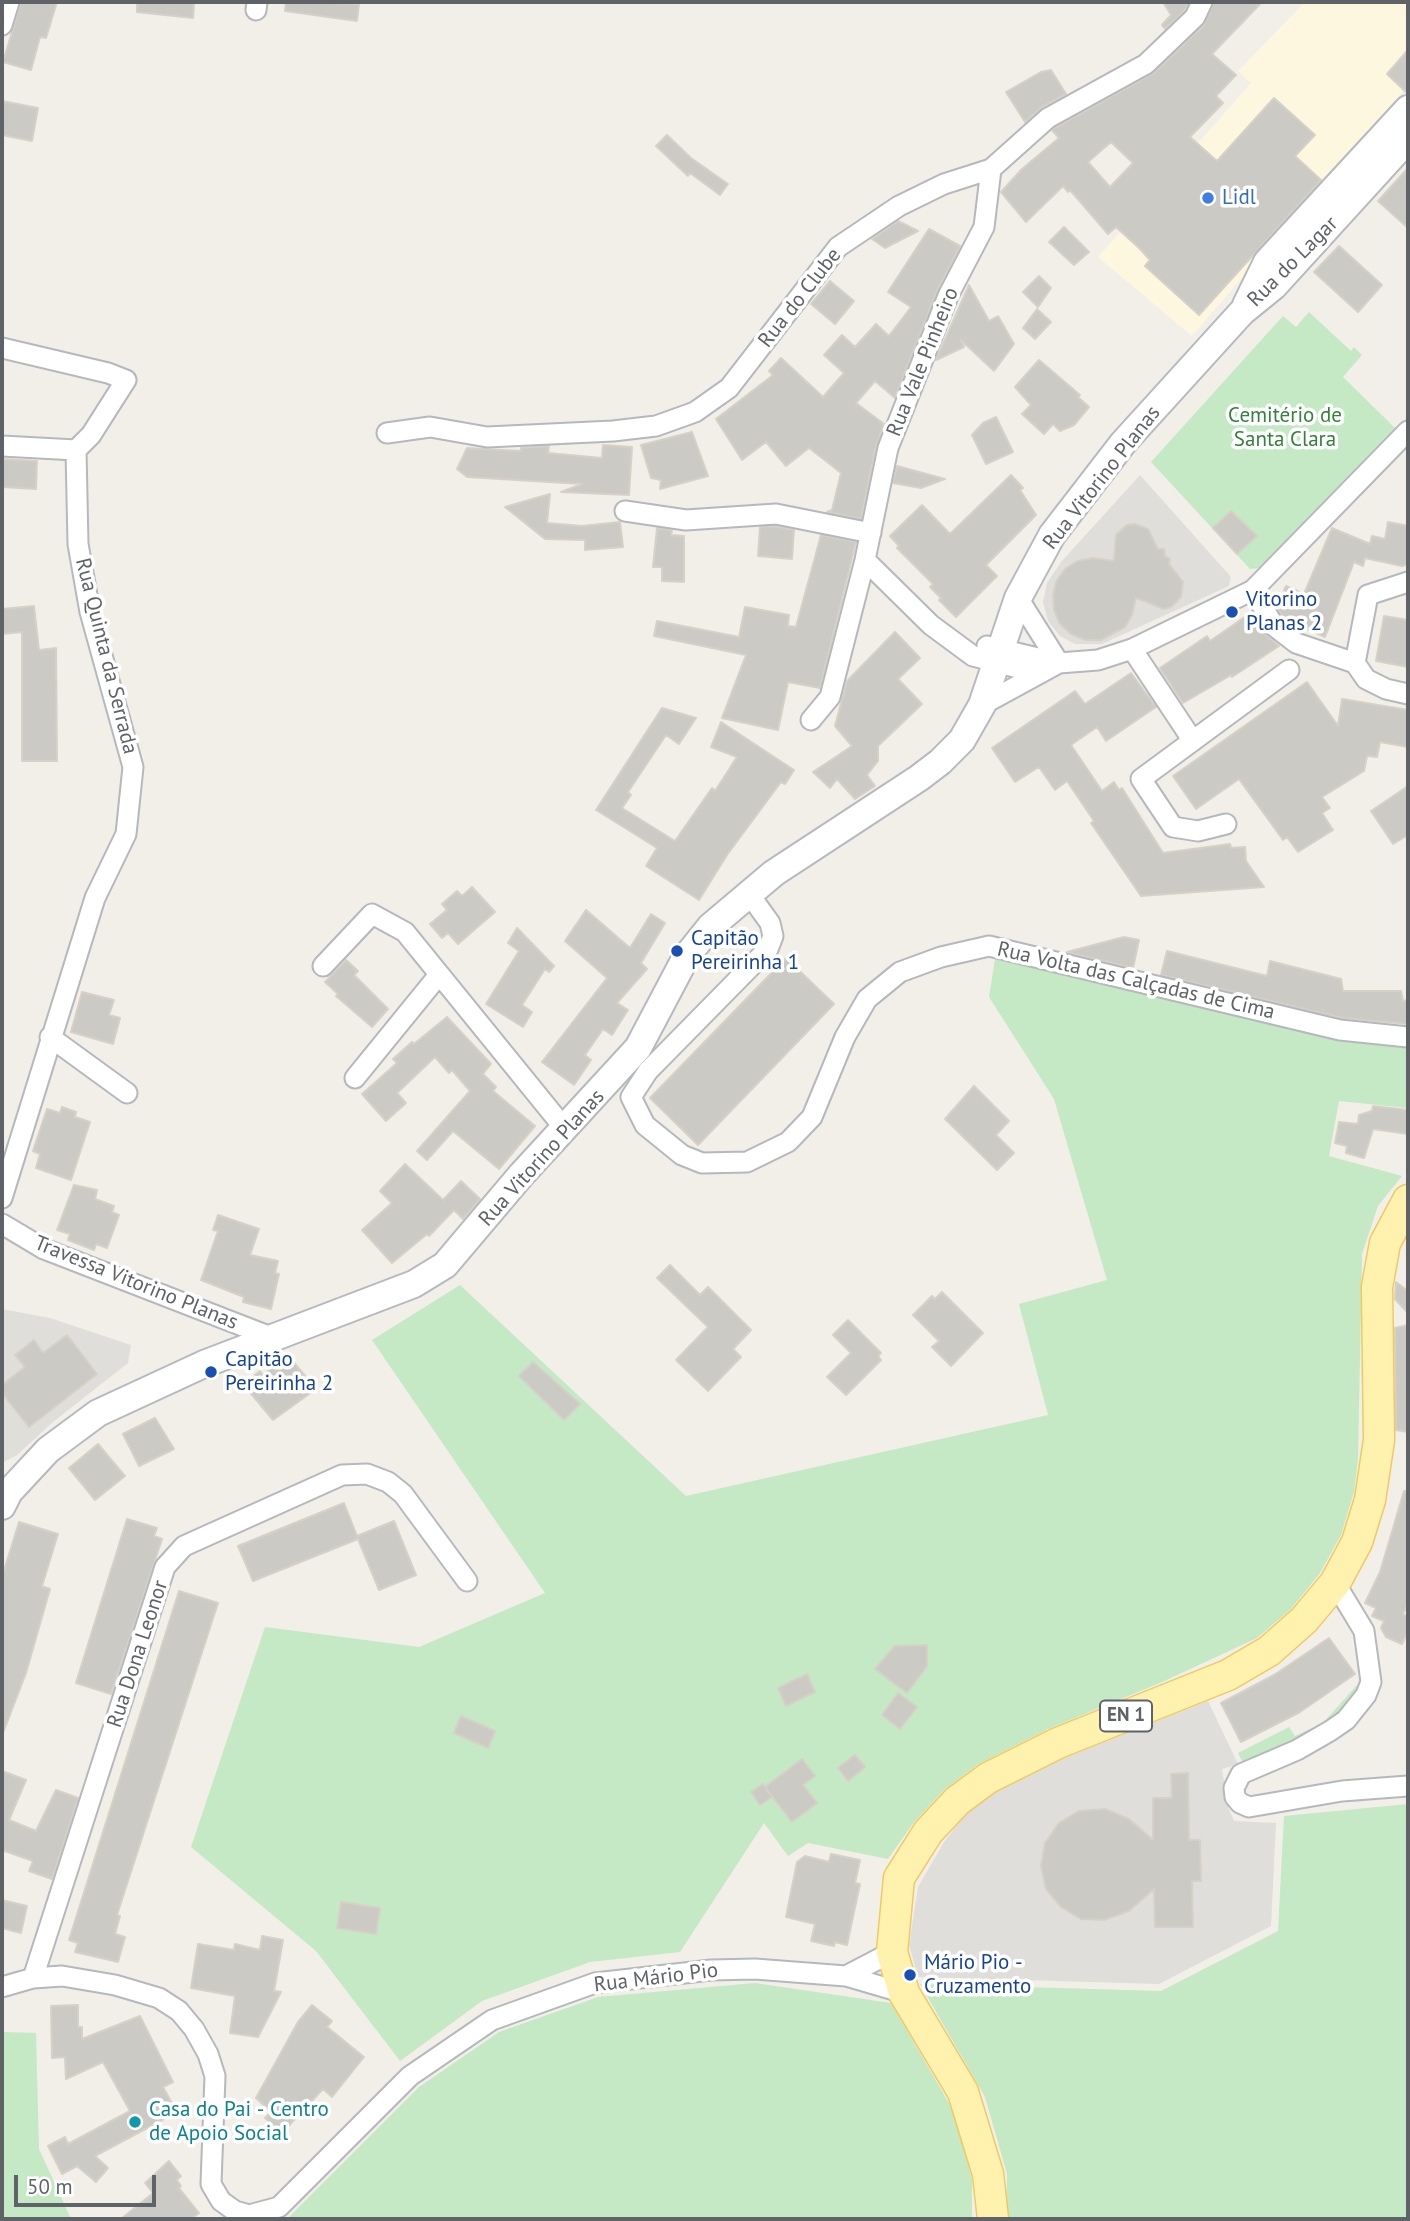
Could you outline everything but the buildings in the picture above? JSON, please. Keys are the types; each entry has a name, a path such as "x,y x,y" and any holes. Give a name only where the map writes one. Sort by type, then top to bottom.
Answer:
{"main road":[{"name":"EN 1","path":"993,2219 988,2174 963,2092 904,1993 892,1952 899,1878 928,1832 957,1801 988,1778 1058,1742 1228,1675 1269,1651 1304,1620 1335,1583 1357,1542 1370,1500 1379,1440 1377,1287 1385,1243 1408,1200"}],"street":[{"path":"2,25 9,2"},
{"name":"Rua do Clube","path":"387,433 430,428 487,437 613,431 656,426 695,412 729,388 838,247 866,225 909,200 991,169 1048,118 1146,64 1195,17 1202,2"},
{"name":"Rua do Lagar","path":"1242,312 1274,286 1369,166 1408,109"},
{"name":"Rua do Lagar","path":"1369,166 1408,139"},
{"name":"Rua Vale Pinheiro","path":"811,720 830,697 865,560 888,448 948,296 984,226 991,169"},
{"name":"Rua Vitorino Planas","path":"4,1496 48,1450 98,1413 271,1337 414,1284 446,1265 522,1174 638,1048 686,957 710,928 774,873 940,762 962,740 982,705 1018,598 1052,535 1123,443 1242,312"},
{"path":"2,348 108,373 125,380 91,435 76,450 2,446"},
{"path":"999,656 1059,663 1088,662 1132,649 1253,590 1408,431"},
{"name":"Rua Quinta da Serrada","path":"2,1198 95,898 126,834 133,766 90,612 78,544 76,450"},
{"path":"625,511 686,520 776,514 871,533"},
{"path":"865,560 932,625 952,639 1037,673"},
{"path":"1354,663 1368,595 1408,582"},
{"path":"1253,590 1274,626 1296,643 1354,663 1366,679 1386,690 1408,694"},
{"path":"1018,598 1059,663"},
{"path":"1132,649 1192,741"},
{"path":"982,705 1059,663"},
{"path":"1226,824 1198,831 1173,827 1141,779 1289,670"},
{"name":"Rua Volta das Calçadas de Cima","path":"749,894 770,923 773,936 768,949 648,1071 631,1097 645,1125 682,1155 702,1163 747,1162 788,1142 812,1117 845,1037 867,999 900,972 941,957 989,946 1340,1030 1408,1037"},
{"path":"323,966 372,914 405,932 438,976 565,1129"},
{"path":"355,1078 438,976"},
{"path":"50,1037 127,1093"},
{"name":"Travessa Vitorino Planas","path":"2,1224 44,1249 271,1337"},
{"name":"Rua Dona Leonor","path":"33,1978 166,1567 184,1546 342,1475 367,1474 388,1482 403,1494 467,1581"},
{"path":"1335,1583 1364,1631 1371,1665 1371,1682 1366,1695 1346,1720 1297,1750 1241,1774 1234,1788 1235,1797 1249,1807 1342,1791 1408,1786"},
{"path":"846,1976 892,1952"},
{"name":"Rua Mário Pio","path":"2,1987 33,1978 62,1976 115,1985 159,1998 179,2011 194,2029 208,2054 215,2076 211,2184 221,2201 248,2217 279,2207 335,2154 410,2076 492,2020 595,1983 711,1970 755,1969 846,1976 904,1993"}],"shaded area":[{"path":"1305,2 1408,2 1408,50 1387,74 1404,90 1192,336 1098,257 1251,83 1238,71"},
{"path":"1140,475 1231,577 1229,586 1102,644 1075,644 1060,636 1048,621 1043,602 1047,583 1061,562"},
{"path":"2,1309 50,1318 131,1345 128,1363 53,1422 17,1455 2,1463"},
{"path":"1208,1701 1238,1764 1222,1769 1228,1807 1234,1821 1276,1823 1271,1926 1159,1984 918,1977 909,1945 918,1887 944,1842 966,1813 995,1788 1027,1773"}],"green space":[{"name":"Cemitério de Santa Clara","path":"1309,312 1351,351 1354,347 1362,355 1343,377 1395,428 1259,568 1250,569 1151,462 1283,316 1296,327"},
{"path":"995,959 1338,1040 1408,1047 1408,1108 1339,1101 1329,1156 1402,1176 1378,1206 1362,1254 1358,1459 1354,1492 1341,1535 1320,1573 1291,1609 1257,1638 1160,1683 1048,1729 977,1765 944,1790 914,1822 888,1859 808,1843 788,1856 764,1823 680,1952 590,1962 482,2001 400,2061 316,1951 191,1847 265,1627 419,1647 545,1593 372,1340 460,1285 686,1496 1048,1415 1019,1304 1107,1280 1054,1099 989,997"},
{"path":"1364,1683 1349,1705 1326,1725 1294,1745 1243,1763 1238,1753 1289,1727 1295,1736 1323,1723 1356,1686"},
{"path":"1408,1804 1408,2219 1006,2219 1007,2174 985,2097 920,1984 1161,1991 1278,1931 1284,1816"},
{"path":"755,1983 891,2003 953,2110 972,2179 972,2219 287,2219 419,2087 499,2032 598,1997"},
{"path":"2,2032 36,2033 39,2149 71,2219 2,2219"}],"place":[{"name":"Lidl","path":"1208,198"},
{"name":"Vitorino Planas 2","path":"1232,612"},
{"name":"Capitão Pereirinha 1","path":"677,951"},
{"name":"Capitão Pereirinha 2","path":"211,1372"},
{"name":"Mário Pio - Cruzamento","path":"910,1975"},
{"name":"Casa do Pai - Centro de Apoio Social","path":"135,2122"}]}
